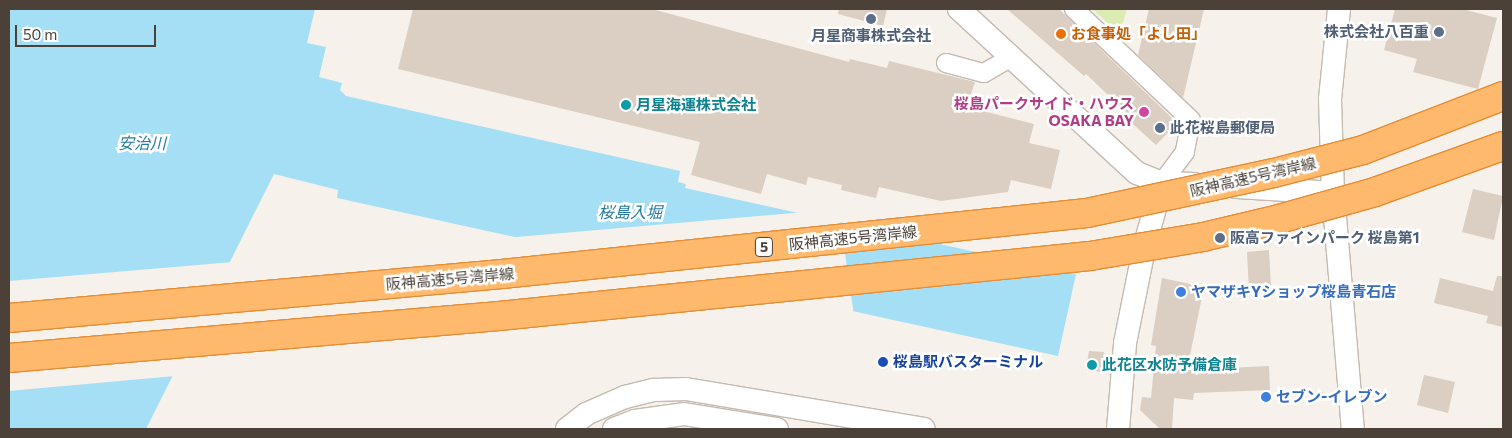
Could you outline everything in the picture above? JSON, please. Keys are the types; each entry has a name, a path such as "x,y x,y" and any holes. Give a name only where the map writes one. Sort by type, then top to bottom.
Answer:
{"highway":[{"name":"阪神高速5号湾岸線","path":"9,318 502,274 1088,213 1274,173 1363,150 1503,96"},
{"path":"9,358 499,316 1090,256 1204,237 1280,219 1375,192 1503,146"}],"street":[{"path":"959,9 1137,173 1162,183 1333,193"},
{"path":"1074,9 1191,120 1185,152 1162,183 1145,244 1125,343 1118,429"},
{"path":"1339,9 1330,99 1333,193 1353,429"},
{"path":"946,63 984,73 1012,57"},
{"path":"567,429 586,414 624,397 654,390 686,389 924,429"},
{"path":"614,429 635,421 684,414 777,429"}],"green space":[{"path":"1092,9 1127,9 1123,23 1112,27"}],"water":[{"path":"9,9 315,9 307,43 326,47 319,77 342,83 340,90 346,96 680,171 678,182 686,184 685,188 1076,274 1058,356 337,198 338,190 274,174 146,429 9,429"}],"pier":[{"path":"806,212 840,219 854,315 504,238"},
{"path":"233,262 175,376 9,391 9,281"}],"building":[{"path":"413,9 652,9 849,62 850,59 887,68 889,61 975,82 968,103 984,106 983,111 1034,124 1029,143 1060,150 1051,189 1011,180 1008,192 941,201 879,187 876,198 841,190 842,185 808,177 806,185 767,174 761,194 691,175 700,142 398,69"},
{"name":"月星商事株式会社","path":"839,9 887,9 883,26 838,14"},
{"path":"1007,9 1059,9 1177,123 1156,145 1124,116 1127,113 1086,74 1084,76"},
{"path":"1149,9 1204,9 1183,98 1138,55"},
{"path":"1395,9 1462,9 1497,18 1478,89 1413,72 1417,59 1384,50"},
{"path":"1473,189 1503,196 1494,240 1462,232"},
{"path":"1269,250 1271,288 1249,290 1247,252"},
{"path":"1497,276 1503,276 1503,327 1486,323 1488,316 1434,303 1440,278 1493,291"},
{"path":"1162,278 1204,287 1187,370 1269,366 1270,390 1194,393 1193,400 1174,398 1172,429 1160,429 1140,410 1142,397 1151,398 1156,346 1151,345"},
{"name":"此花区水防予備倉庫","path":"1089,351 1104,352 1101,372 1086,370"},
{"path":"1424,375 1455,382 1448,413 1417,405"}],"place":[{"name":"月星商事株式会社","path":"871,19"},
{"name":"株式会社八百重","path":"1439,32"},
{"name":"お食事処「よし田」","path":"1061,34"},
{"name":"月星海運株式会社","path":"626,105"},
{"name":"桜島パークサイド・ハウス OSAKA BAY","path":"1144,112"},
{"name":"此花桜島郵便局","path":"1160,128"},
{"name":"阪高ファインパーク 桜島第1","path":"1220,238"},
{"name":"ヤマザキYショップ桜島青石店","path":"1181,292"},
{"name":"桜島駅バスターミナル","path":"883,362"},
{"name":"此花区水防予備倉庫","path":"1092,365"},
{"name":"セブン-イレブン","path":"1266,397"}],"water label":[{"name":"安治川","path":"142,143"},
{"name":"桜島入堀","path":"630,212"}]}
